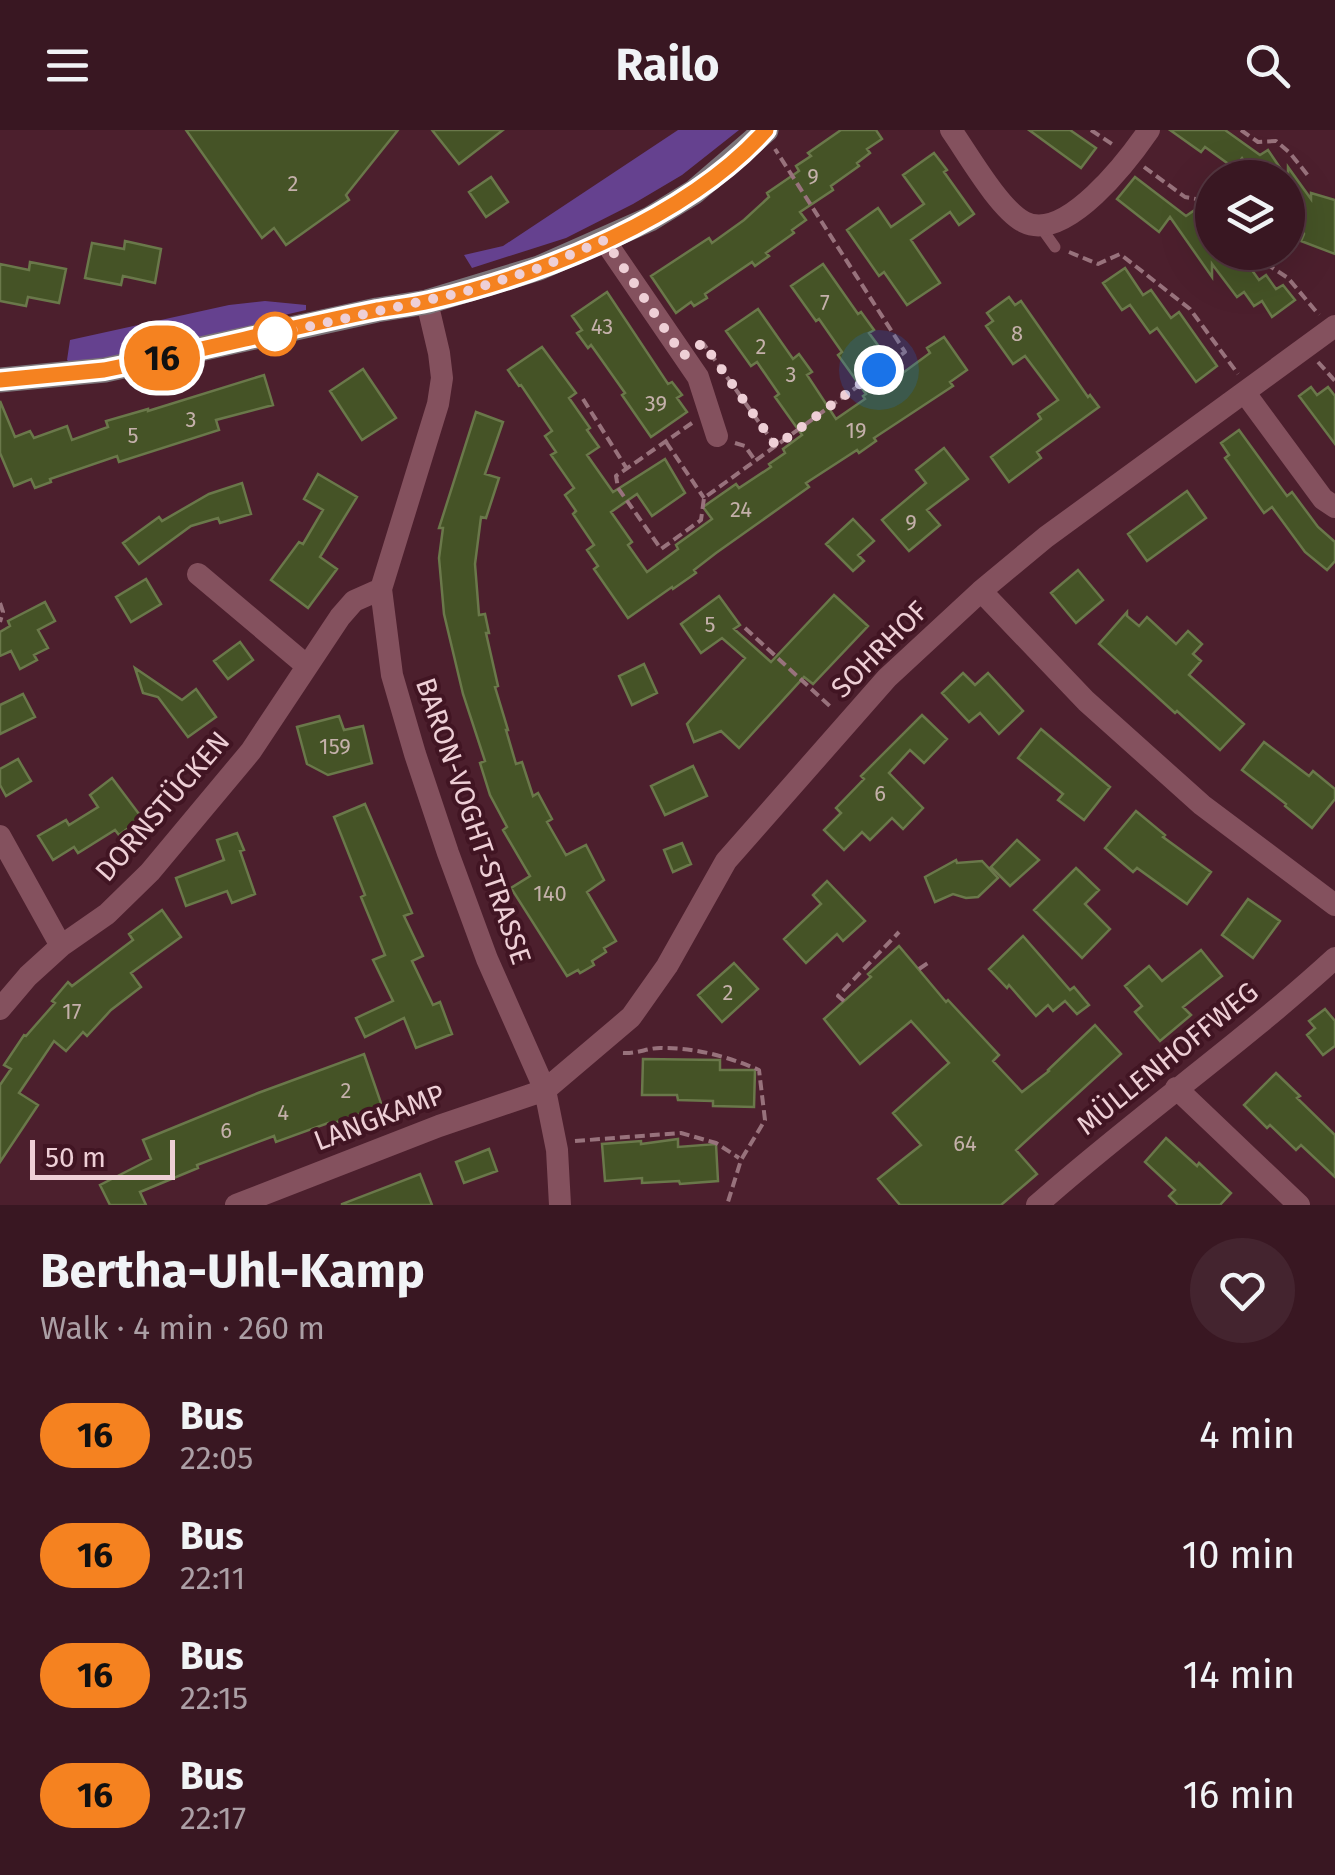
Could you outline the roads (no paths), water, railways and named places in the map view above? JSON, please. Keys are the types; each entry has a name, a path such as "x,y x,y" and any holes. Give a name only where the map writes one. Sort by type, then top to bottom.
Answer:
{"street":[{"path":"951,130 1011,211 1022,221 1040,226 1079,208 1111,178 1149,130"},
{"path":"0,381 104,370 427,302 539,268 650,220 770,140"},
{"path":"605,240 698,378 716,436"},
{"name":"BARON-VOGHT-STRASSE","path":"427,302 442,378 438,404 382,589 392,675 448,853 487,959 545,1090 556,1143 560,1205"},
{"name":"SOHRHOF","path":"545,1090 631,1017 667,966 726,862 887,678 1046,537 1333,328"},
{"path":"1244,392 1323,500 1335,508"},
{"path":"198,574 307,666"},
{"name":"DORNSTÜCKEN","path":"0,1009 28,976 61,946 107,914 150,872 251,751 340,618 354,601 382,589"},
{"path":"981,592 1086,701 1202,805 1335,905"},
{"path":"0,836 61,946"},
{"name":"MÜLLENHOFFWEG","path":"1037,1205 1103,1146 1335,958"},
{"path":"1176,1088 1299,1205"},
{"name":"LANGKAMP","path":"236,1205 439,1126 545,1090"}],"lane":[{"path":"1040,226 1055,246"}]}
